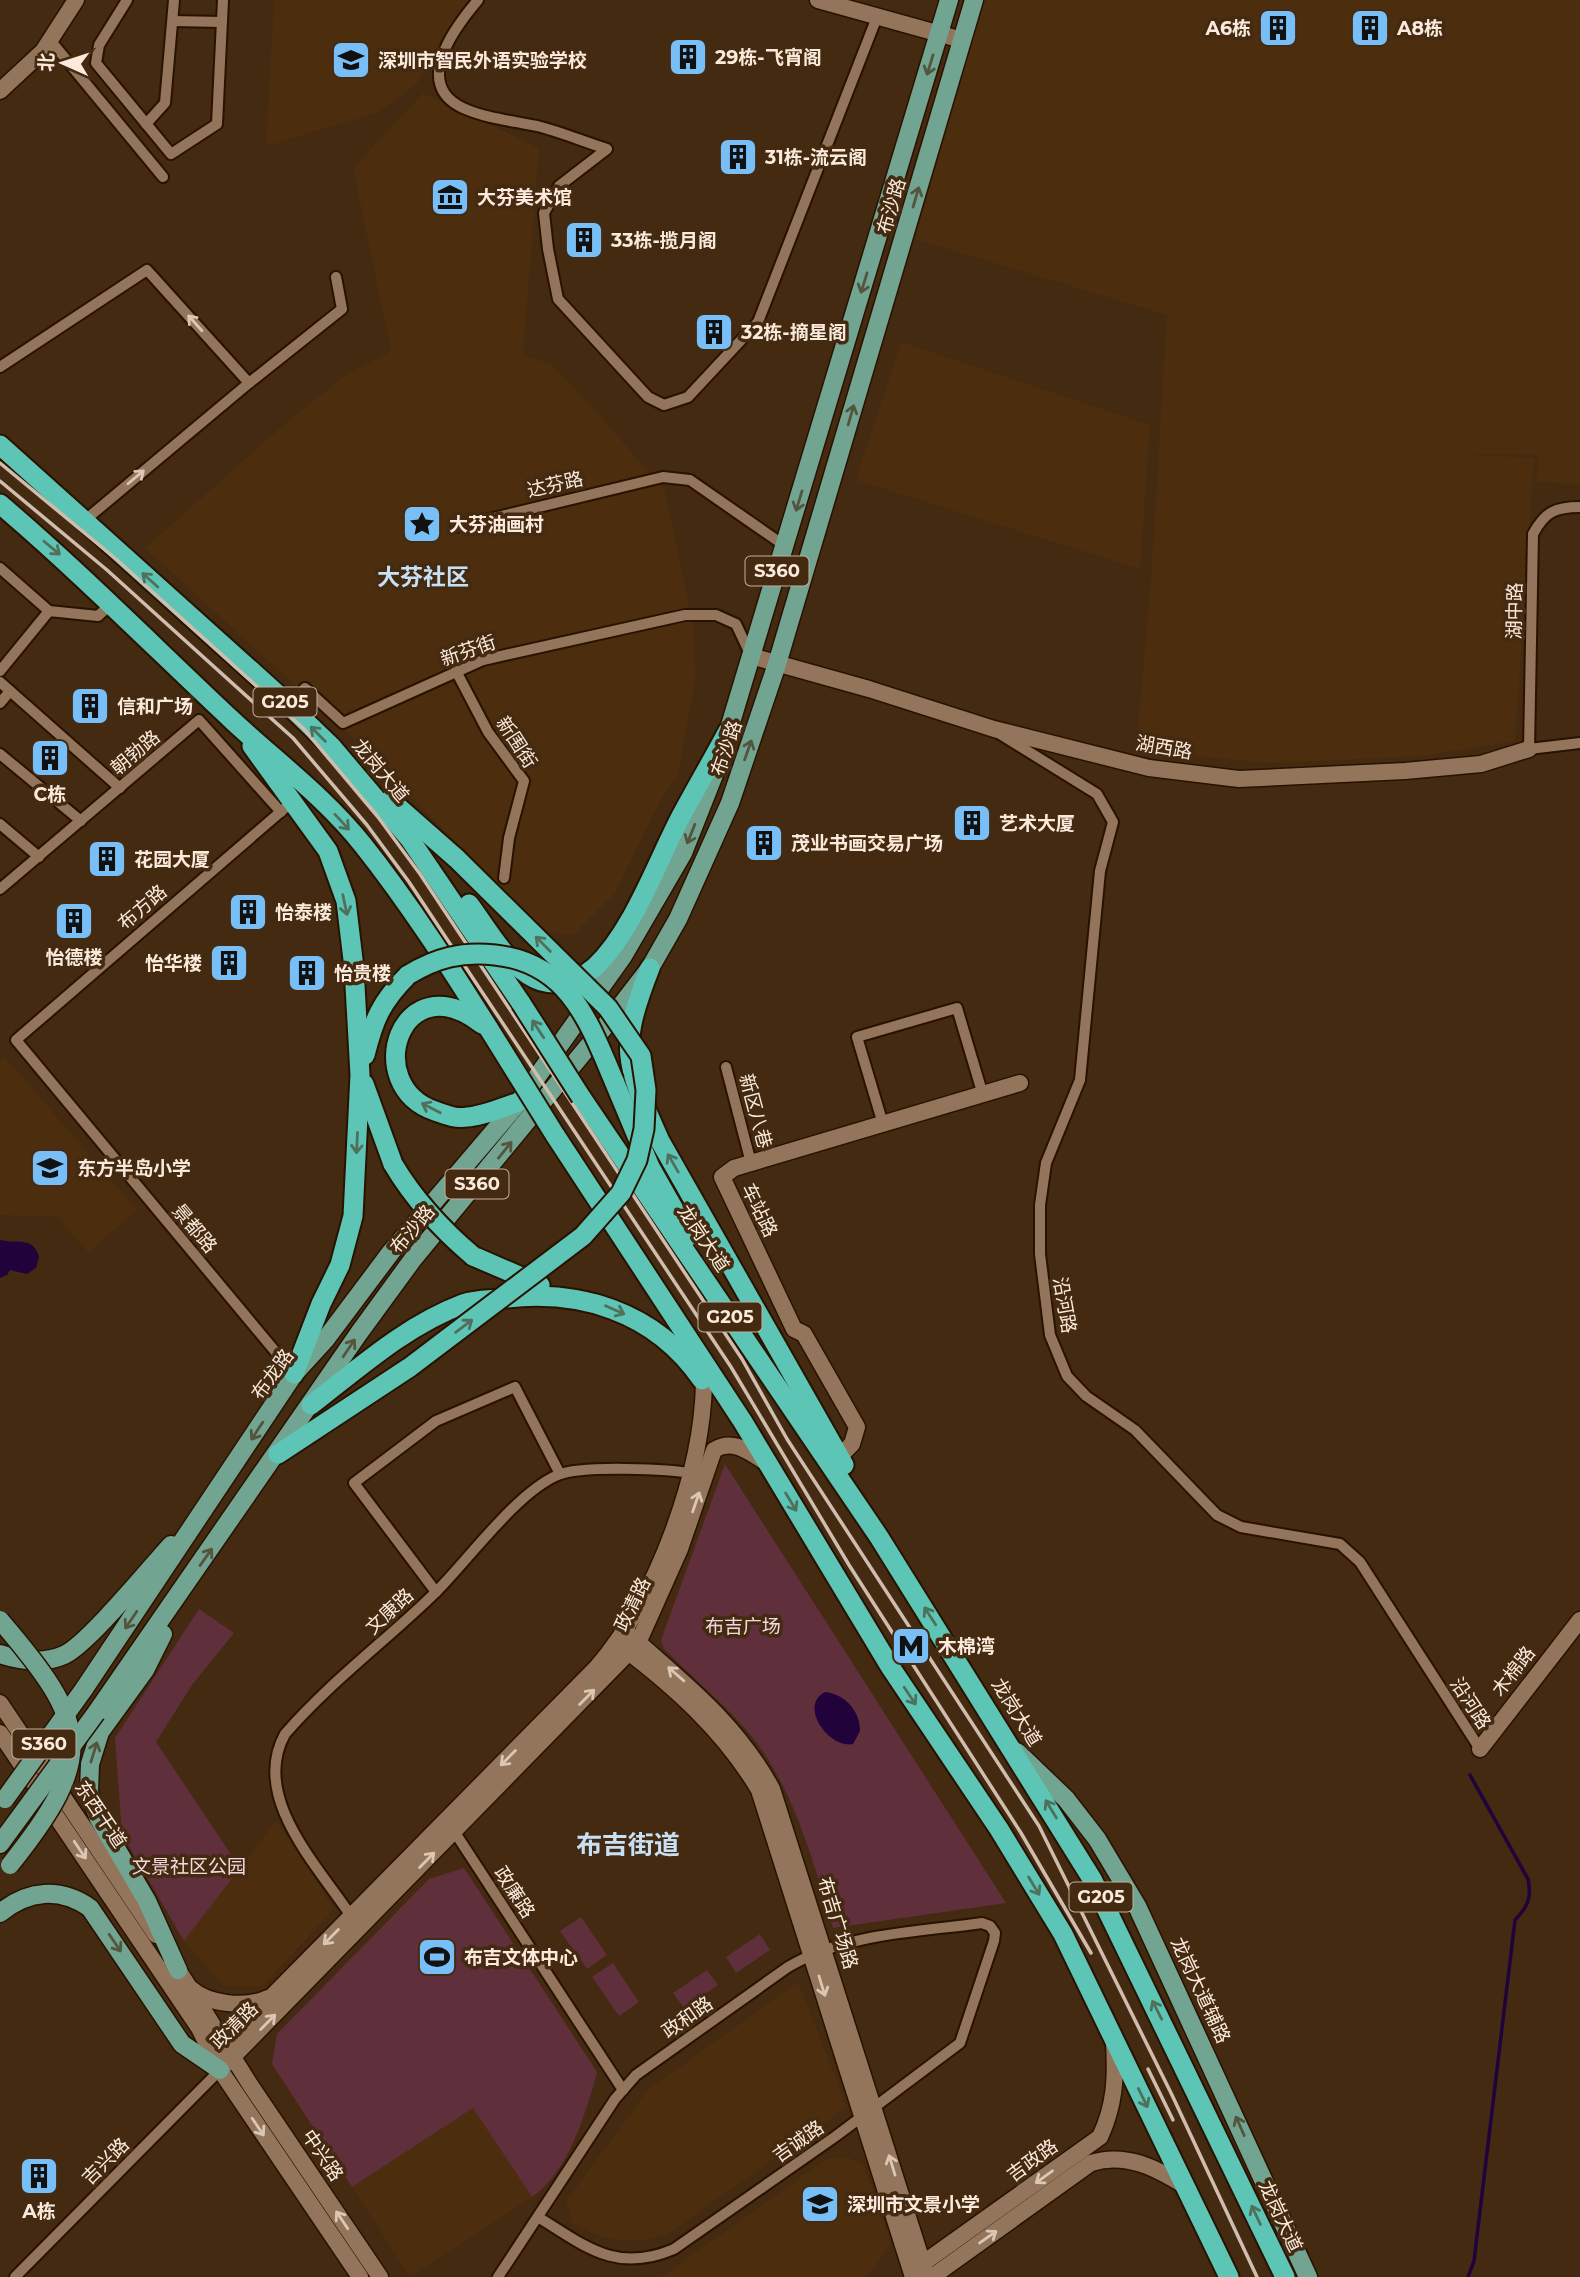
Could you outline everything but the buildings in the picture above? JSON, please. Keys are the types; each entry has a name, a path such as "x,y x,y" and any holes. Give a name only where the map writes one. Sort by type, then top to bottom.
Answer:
{"highway":[{"name":"龙岗大道","path":"0,445 290,706 339,755 409,838 879,1537 1013,1748 1092,1879 1285,2277"},
{"name":"G205","path":"0,504 112,603 235,723 304,781 363,844 416,918 743,1422 891,1668 999,1829 1063,1934 1229,2277"},
{"path":"235,723 287,807 328,851 346,901 354,968 360,1075 353,1216 341,1265 321,1304 294,1374"},
{"path":"409,838 439,866 520,969 541,981 558,984 576,980 594,967 610,948 648,887 679,821 728,732"},
{"path":"278,1454 410,1367 583,1236 621,1193 637,1160 644,1129 646,1090 641,1056 608,1008 457,859 339,755"},
{"path":"743,1422 704,1383 691,1364 635,1319 520,1278 473,1256 446,1233 411,1194 393,1164 360,1075 374,1017 389,994 408,975 430,961 454,955 482,953 530,962 553,976 570,994 590,1024 650,1167 686,1231 839,1457"},
{"path":"650,968 632,1016 627,1051 638,1090 660,1141 839,1457 879,1537"},
{"path":"489,1029 454,1006 429,1008 407,1019 399,1032 397,1071 413,1097 429,1109 450,1116 468,1118 519,1102"},
{"path":"311,1405 408,1331 464,1303 524,1295 574,1297"}],"main road":[{"name":"布沙路","path":"519,1102 623,956 683,853 728,732 949,0"},
{"name":"布沙路","path":"311,1405 413,1259 499,1158 650,968 678,919 730,803 776,664 974,0"},
{"name":"布龙路","path":"2,1802 84,1689 210,1504 294,1374 325,1340 391,1252 519,1102"},
{"name":"S360","path":"0,1844 96,1713 311,1405"},
{"path":"0,1654 24,1661 51,1658 77,1647 210,1504"},
{"path":"178,1970 147,1901 99,1819 89,1792 100,1732 145,1670 189,1581"},
{"path":"0,1620 59,1697 68,1717 72,1740 64,1788 45,1821 5,1870"},
{"name":"龙岗大道辅路","path":"1013,1748 1066,1799 1097,1839 1137,1906 1175,1983 1308,2277"},
{"path":"0,1913 20,1899 39,1893 66,1896 90,1908 182,2044 220,2070"}],"street":[{"path":"0,92 43,51 76,0"},
{"path":"127,0 99,45 96,63 172,154 217,124 223,0"},
{"path":"146,124 165,103 174,0"},
{"path":"478,0 446,44 440,81 446,94 461,107 540,127 607,149 559,186 544,213 558,299 648,397 664,405 688,397 758,322 877,17"},
{"path":"818,0 962,40"},
{"path":"173,21 222,22"},
{"path":"50,40 163,177"},
{"path":"0,367 147,270 249,383"},
{"path":"84,521 342,309 336,277"},
{"name":"达芬路","path":"456,527 663,477 690,480 785,546"},
{"name":"湖中路","path":"1529,749 1533,534 1543,516 1560,507 1580,508"},
{"path":"0,568 49,611 98,616 112,603"},
{"path":"0,671 49,611"},
{"name":"新芬街","path":"290,706 305,688 343,723 483,660 685,615 716,615 736,624 751,656"},
{"name":"湖西路","path":"751,656 994,729 1149,768 1239,779 1405,771 1481,764 1529,749 1580,743"},
{"name":"新围街","path":"456,671 488,732 524,781 509,838 504,878"},
{"path":"0,681 120,788"},
{"path":"0,703 10,691"},
{"name":"朝勃路","path":"0,889 199,720 287,807"},
{"name":"沿河路","path":"994,729 1097,794 1113,822 1100,872 1080,1080 1046,1163 1040,1205 1045,1308 1050,1335 1067,1376 1086,1396 1135,1430 1217,1515 1241,1527 1340,1544 1360,1562 1480,1749"},
{"path":"0,754 81,821"},
{"name":"布方路","path":"16,1040 287,807"},
{"path":"0,824 39,857"},
{"path":"883,1124 857,1037 957,1009 983,1095"},
{"name":"景都路","path":"16,1040 294,1374"},
{"name":"新区八巷","path":"726,1067 751,1163"},
{"name":"车站路","path":"839,1457 852,1444 857,1427 804,1334 794,1329 722,1177 726,1172 751,1163 1020,1083"},
{"name":"政清路","path":"699,1475 704,1422 704,1383"},
{"path":"436,1592 354,1483 436,1422 515,1387 560,1474"},
{"name":"政清路","path":"229,2050 628,1643 699,1475 714,1450 723,1444 738,1446 768,1463"},
{"name":"文康路","path":"351,1916 285,1814 275,1777 276,1754 293,1725 436,1592 526,1497 560,1474 588,1470 699,1475"},
{"name":"木棉路","path":"1480,1749 1580,1620"},
{"name":"布吉广场路","path":"628,1643 742,1761 759,1790 818,1952 918,2274"},
{"name":"东西干道","path":"0,1703 229,2050"},
{"name":"东西干道","path":"0,1732 199,2028 220,2070"},
{"name":"政清路","path":"220,2070 229,2050 274,1995 351,1916 451,1826"},
{"name":"政廉路","path":"451,1826 623,2090"},
{"name":"政和路","path":"498,2277 623,2090 647,2067 788,1966 818,1952 880,1937 982,1923 990,1926"},
{"name":"吉诚路","path":"538,2217 603,2255 632,2259 660,2255 674,2249 868,2112 960,2043 994,1941 995,1933 990,1926"},
{"path":"188,1986 201,1995 227,2002 259,2001 274,1995"},
{"name":"吉政路","path":"918,2274 1100,2137 1113,2104 1116,2083 1114,2036"},
{"name":"中兴路","path":"229,2050 380,2277"},
{"name":"吉兴路","path":"15,2277 220,2070"},
{"name":"中兴路","path":"220,2070 360,2277"},
{"name":"吉政路","path":"918,2274 1091,2163 1108,2160 1139,2162 1157,2168 1185,2186"}],"shaded area":[{"name":"深圳市智民外语实验学校","path":"274,0 470,0 415,86 376,113 266,146"},
{"path":"984,0 1580,0 1580,484 1537,482 1538,455 1455,454 1534,458 1515,741 1421,756 1273,763 1136,751 1151,579 1167,315 915,239"},
{"name":"大芬油画村","path":"423,93 539,148 523,355 551,364 665,491 694,629 695,681 678,775 661,799 615,893 573,935 543,931 368,752 145,548 279,429 344,376 391,351 353,168"},
{"path":"901,342 1150,425 1140,569 856,480"},
{"name":"东方半岛小学","path":"5,1057 137,1210 88,1252 58,1217 0,1215 0,1062"},
{"path":"0,1240 24,1242 33,1246 39,1257 36,1268 27,1274 10,1270 0,1278"},
{"path":"825,1692 839,1696 854,1710 860,1731 853,1744 835,1740 820,1725 815,1707 817,1698"},
{"path":"277,1820 334,1909 262,1987 224,1986 184,1941"},
{"path":"798,1982 847,2107 669,2233 647,2240 623,2241 602,2237 573,2224 566,2201 649,2089"},
{"path":"473,2108 532,2197 410,2277 352,2187"},
{"name":"深圳市文景小学","path":"847,2157 864,2165 891,2244 867,2277 661,2277 827,2159"}],"green space":[{"name":"布吉广场","path":"725,1464 1006,1903 833,1928 798,1820 774,1769 741,1724 664,1649 661,1640"},
{"name":"文景社区公园","path":"199,1609 234,1633 192,1685 156,1742 240,1868 184,1941 122,1834 115,1738"},
{"name":"布吉文体中心","path":"464,1868 597,2072 581,2123 556,2173 532,2197 473,2108 352,2187 272,2064 277,2034 429,1879"},
{"path":"581,1917 607,1955 587,1969 560,1931"},
{"path":"760,1934 770,1950 736,1973 726,1957"},
{"path":"613,1963 639,2002 619,2016 592,1977"},
{"path":"707,1970 718,1985 684,2008 673,1993"}],"waterway":[{"path":"1468,2277 1474,2261 1515,1920 1526,1906 1529,1897 1528,1879 1470,1775"}],"railway":[{"path":"0,463 116,559 303,728 378,817 420,874 742,1359 787,1439 1039,1826 1172,2095 1257,2277"},
{"path":"0,481 107,570 293,738 367,825 409,882 731,1367 849,1565 1021,1833 1091,1953"},
{"path":"1148,2069 1173,2120"}],"place":[{"name":"A6栋","path":"1278,28"},
{"name":"A8栋","path":"1370,28"},
{"name":"29栋-飞宵阁","path":"688,57"},
{"name":"深圳市智民外语实验学校","path":"351,60"},
{"name":"31栋-流云阁","path":"738,157"},
{"name":"大芬美术馆","path":"450,197"},
{"name":"33栋-揽月阁","path":"584,240"},
{"name":"32栋-摘星阁","path":"714,332"},
{"name":"大芬油画村","path":"422,524"},
{"name":"信和广场","path":"90,706"},
{"name":"C栋","path":"50,758"},
{"name":"艺术大厦","path":"972,823"},
{"name":"茂业书画交易广场","path":"764,843"},
{"name":"花园大厦","path":"107,859"},
{"name":"怡泰楼","path":"248,912"},
{"name":"怡德楼","path":"74,921"},
{"name":"怡华楼","path":"229,963"},
{"name":"怡贵楼","path":"307,973"},
{"name":"东方半岛小学","path":"50,1168"},
{"name":"木棉湾","path":"911,1646"},
{"name":"布吉文体中心","path":"437,1957"},
{"name":"A栋","path":"39,2176"},
{"name":"深圳市文景小学","path":"820,2204"}],"district":[{"name":"大芬社区","path":"423,577"},
{"name":"布吉街道","path":"628,1845"}]}
